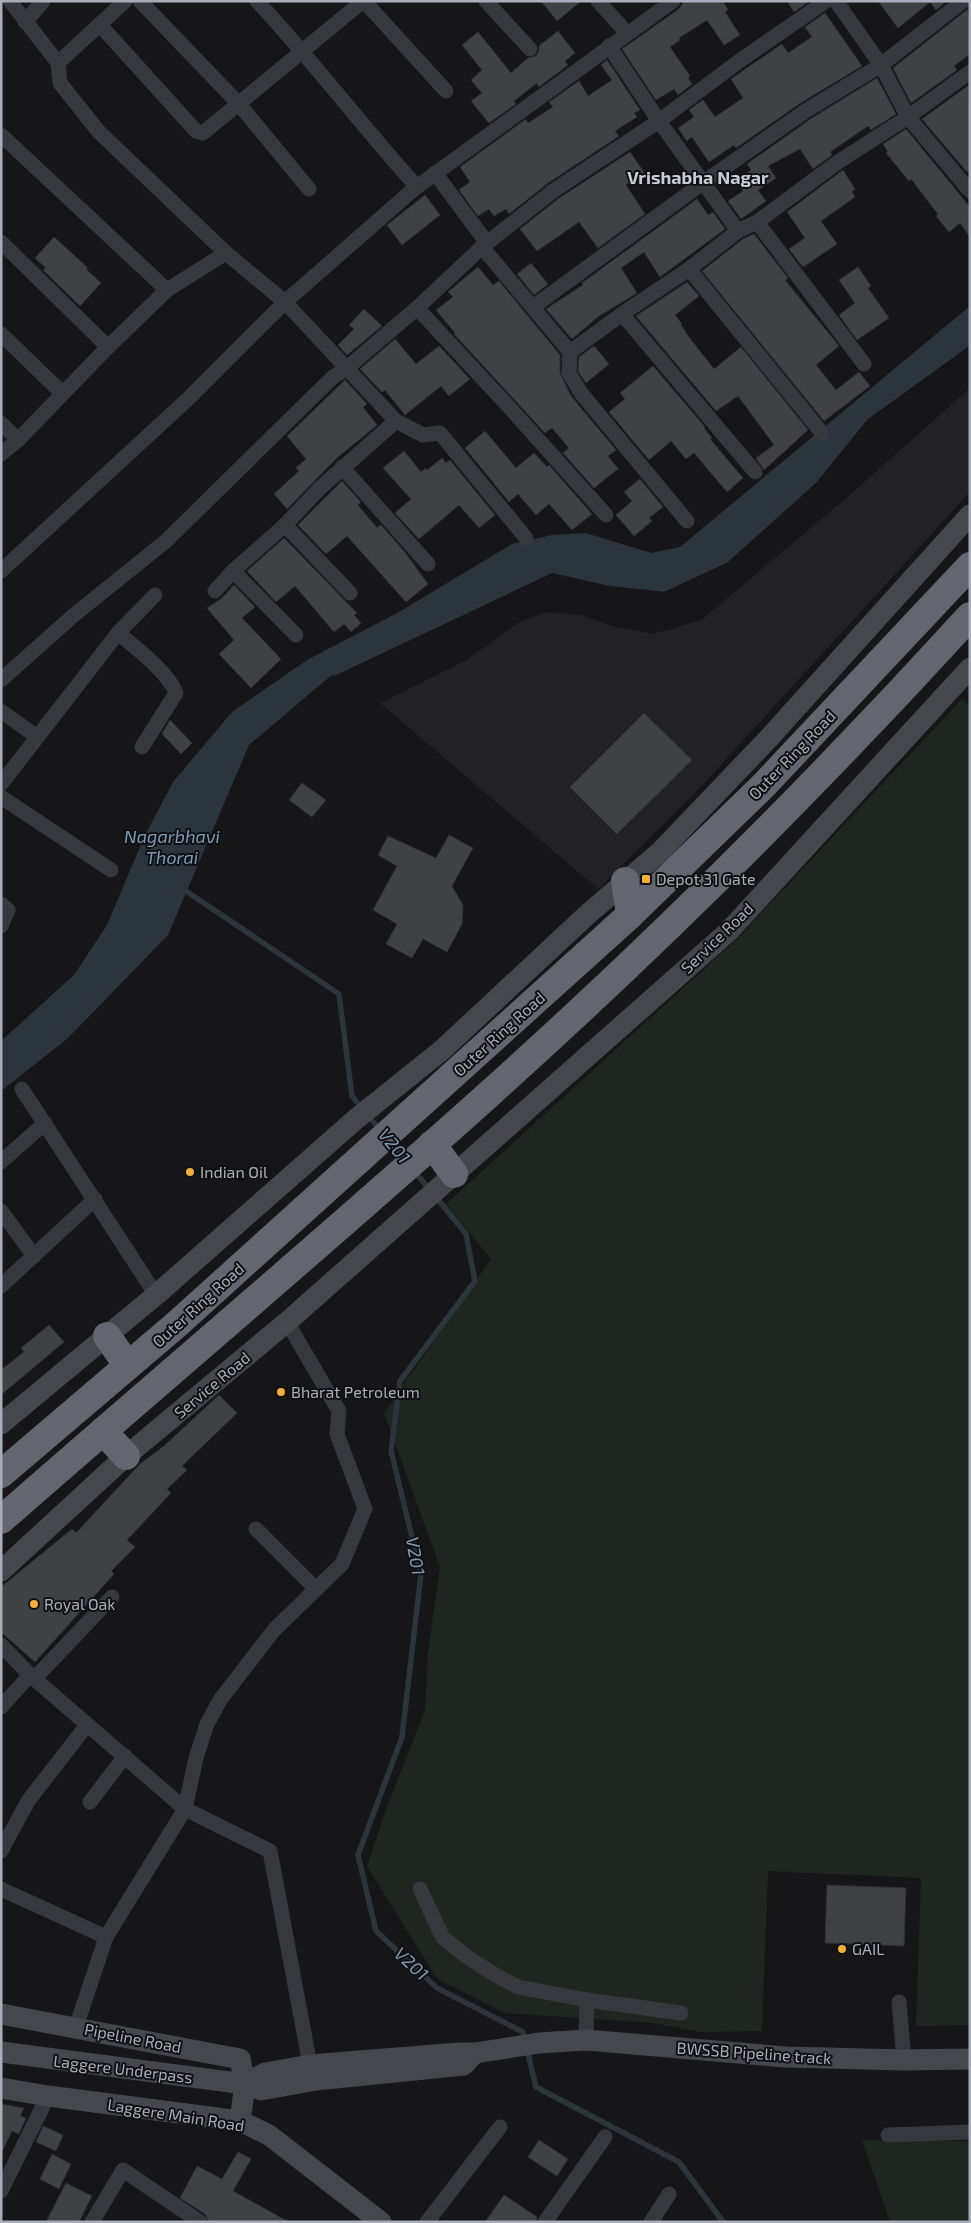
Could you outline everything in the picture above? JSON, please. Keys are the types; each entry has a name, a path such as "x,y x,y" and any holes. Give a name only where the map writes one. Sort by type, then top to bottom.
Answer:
{"highway":[{"name":"Outer Ring Road","path":"1,1474 128,1366 630,915 764,785 970,566"},
{"name":"Outer Ring Road","path":"1,1520 488,1095 690,905 790,806 970,616"},
{"path":"625,881 630,915"},
{"path":"417,1158 448,1180"},
{"path":"107,1336 128,1366"},
{"path":"103,1431 126,1456"}],"street":[{"path":"10,1 58,63 60,83 99,132 226,252 284,302 396,421 423,435 440,433 526,538"},
{"path":"25,22 43,1"},
{"path":"58,63 125,1"},
{"path":"140,1 238,102 309,189"},
{"path":"257,1 303,52 417,187"},
{"path":"100,25 196,131 203,133 211,128 238,102 303,52 364,1 446,91"},
{"path":"486,1 530,49"},
{"path":"598,1 627,33"},
{"path":"1,571 188,399 284,302 417,187 673,1"},
{"path":"1,680 74,615 166,541 333,377 347,368 417,308 485,245 553,191 659,121 738,62 826,1"},
{"path":"836,1 881,66 908,117 970,191"},
{"path":"533,307 704,182 807,110 881,66 963,1"},
{"path":"609,46 659,121 738,231"},
{"path":"570,352 689,269 738,231 757,222 838,162 908,117 969,74"},
{"path":"1,135 167,290"},
{"path":"435,173 485,245 570,352 569,373 581,393 687,520"},
{"path":"757,222 864,364"},
{"path":"1,242 108,347"},
{"path":"1,454 18,440 62,393 167,290 226,252"},
{"path":"689,269 822,433"},
{"path":"417,308 606,515"},
{"path":"622,314 755,472"},
{"path":"1,334 62,393"},
{"path":"215,591 233,572 286,525 342,467 396,421"},
{"path":"1,423 18,440"},
{"path":"342,467 428,564"},
{"path":"1,1424 156,1295 356,1119 442,1050 625,881 660,852 769,738 970,515"},
{"path":"286,525 350,593"},
{"path":"233,572 296,635"},
{"path":"1,784 36,736 118,633 155,595"},
{"path":"118,633 148,659 174,687 176,694 142,747"},
{"name":"Service Road","path":"1,1571 126,1456 287,1322 729,931 970,668"},
{"path":"1,712 36,736"},
{"path":"1,798 111,870"},
{"path":"1,904 8,910 1,926"},
{"path":"22,1089 156,1295"},
{"path":"1,1162 45,1124"},
{"path":"1,1286 95,1199"},
{"path":"1,1211 34,1256"},
{"path":"76,2027 106,1937 185,1809 207,1724 220,1700 274,1630 342,1564 365,1509 337,1434 339,1411 287,1322"},
{"path":"256,1529 316,1589"},
{"path":"1,1707 112,1597"},
{"path":"1,1645 33,1677 185,1809 270,1851 310,2065"},
{"path":"1,1851 28,1801 87,1725"},
{"path":"90,1802 125,1756"},
{"path":"1,1889 106,1937"},
{"path":"420,1889 443,1938 470,1959 518,1986 587,2000 681,2013"},
{"path":"586,2040 587,2000"},
{"path":"899,2002 904,2060"},
{"name":"Pipeline Road","path":"1,2014 240,2060 245,2084"},
{"name":"BWSSB Pipeline track","path":"475,2053 539,2043 586,2040 744,2054 904,2060 970,2060"},
{"name":"Laggere Underpass","path":"1,2052 245,2084"},
{"path":"245,2084 265,2073 310,2065 459,2052 475,2053"},
{"path":"245,2084 261,2090 316,2080 464,2065 475,2053"},
{"path":"240,2122 245,2084"},
{"name":"Laggere Main Road","path":"1,2088 240,2122 269,2136 381,2222"},
{"path":"1,2191 48,2096"},
{"path":"427,2222 500,2127"},
{"path":"888,2135 970,2132"},
{"path":"545,2222 605,2137"},
{"path":"92,2222 122,2170 200,2222"},
{"path":"651,2222 669,2194"}],"shaded area":[{"path":"970,388 970,492 697,791 598,889 380,703 465,661 521,621 547,612 581,615 612,626 653,634 701,620 844,500"},
{"path":"962,699 970,707 970,2025 916,2026 921,1878 768,1871 762,2031 701,2032 653,2023 505,2013 437,1979 367,1866 385,1812 425,1710 428,1652 440,1567 384,1413 491,1259 446,1204 735,941"},
{"path":"862,2140 970,2141 970,2222 890,2222"}],"water":[{"name":"Nagarbhavi Thorai","path":"970,306 970,342 866,417 814,481 726,560 664,589 607,582 552,570 340,668 249,745 168,935 67,1039 1,1091 1,1041 74,975 107,925 145,835 173,782 232,712 307,660 399,612 512,544 552,535 586,533 651,553 680,547"}],"building":[{"path":"541,1 581,1 557,21"},
{"path":"684,1 723,1 728,10 725,12 740,35 724,45 707,20 679,38 680,40 670,47 690,76 688,78 692,84 678,95 674,89 656,100 622,49 679,9"},
{"path":"787,1 809,1 794,12"},
{"path":"878,1 947,1 936,10 930,2 898,28"},
{"path":"968,9 970,54 954,66 957,70 911,103 893,68"},
{"path":"825,13 862,66 802,102 736,148 734,145 709,162 692,137 687,141 678,128 694,117 689,110 703,100 715,117 743,98 731,79 782,44 788,53 812,37 805,27"},
{"path":"558,31 575,53 565,61 568,65 539,87 537,83 514,101 516,104 489,123 471,101 482,93 471,80 482,70 462,45 478,32 511,73 528,58 536,56 539,46"},
{"path":"607,60 640,110 634,113 637,117 615,131 619,136 548,183 509,214 506,209 494,216 489,209 478,216 459,190 470,182 460,167 526,119 528,123 553,107 549,102 579,81 588,96 612,80 601,65"},
{"path":"877,78 896,114 871,130 868,126 830,152 832,155 813,169 800,149 768,166 776,178 758,190 766,201 741,219 728,201 743,191 736,181 751,170 747,164 812,118"},
{"path":"969,85 970,170 967,172 922,119"},
{"path":"906,129 970,207 970,237 960,223 949,232 936,216 938,214 911,179 909,181 886,153 888,152 883,144"},
{"path":"630,152 644,172 626,185 645,214 598,248 579,222 537,251 520,229 558,199"},
{"path":"843,170 855,189 852,192 855,197 821,221 837,244 803,267 789,249 805,238 787,212"},
{"path":"425,195 440,215 402,245 387,225"},
{"path":"697,199 708,215 713,212 725,229 660,277 644,252 621,268 637,293 599,316 572,339 546,309 583,285 582,283"},
{"path":"754,234 788,278 785,280 839,346 816,365 836,390 859,372 870,386 824,421 702,271 743,239"},
{"path":"54,237 88,268 86,269 101,283 80,306 43,270 46,268 35,258"},
{"path":"531,263 548,284 534,295 517,274"},
{"path":"478,267 493,285 499,281 560,355 560,373 571,396 616,450 608,456 618,469 594,488 563,453 569,448 552,428 545,433 454,334 436,310 453,297 448,292"},
{"path":"858,267 871,286 868,288 889,318 857,340 839,315 855,303 839,280"},
{"path":"687,282 699,296 675,315 688,336 714,369 741,347 808,430 764,470 756,458 774,445 738,396 716,411 636,316"},
{"path":"364,309 382,326 347,355 338,345 354,329 349,325"},
{"path":"395,339 416,364 439,346 470,379 449,396 441,386 405,415 385,390 382,392 360,369"},
{"path":"594,346 609,364 586,383 578,371 579,357"},
{"path":"653,366 705,427 712,438 710,439 743,478 727,492 694,453 686,459 671,441 649,460 609,412 625,399 620,393"},
{"path":"345,380 367,404 363,407 377,425 337,458 287,509 274,494 299,471 296,468 306,459 287,436"},
{"path":"485,431 516,468 534,453 547,467 549,465 592,514 572,530 549,504 536,515 518,494 509,502 465,448"},
{"path":"404,451 421,472 426,468 427,470 442,458 446,463 450,460 495,515 479,528 459,505 419,539 395,513 411,499 383,468"},
{"path":"640,479 663,507 649,518 652,521 634,536 616,515 632,501 624,492"},
{"path":"342,481 361,502 358,505 377,528 381,525 404,551 428,584 406,602 347,536 326,554 298,525"},
{"path":"284,538 357,613 354,615 361,623 351,632 344,624 334,632 295,586 276,602 247,571"},
{"path":"234,585 255,607 242,618 281,659 251,688 219,654 234,640 207,608 222,598"},
{"path":"644,713 692,760 617,834 570,787"},
{"path":"170,720 192,743 181,754 162,734"},
{"path":"302,783 326,800 312,817 289,800"},
{"path":"449,835 473,848 452,886 463,905 462,924 447,952 423,939 412,958 386,944 397,924 373,910 397,866 378,855 388,836 436,858"},
{"path":"49,1325 64,1342 1,1395 1,1370 24,1352 21,1348"},
{"path":"219,1395 237,1413 182,1466 187,1470 167,1489 171,1493 127,1540 135,1547 111,1571 114,1574 35,1662 1,1632 1,1587 72,1529 76,1533 140,1464 164,1446"},
{"path":"827,1885 906,1888 904,1946 825,1943"},
{"path":"1,2104 24,2108 20,2116 26,2118 19,2134 12,2131 1,2154"},
{"path":"43,2126 63,2135 56,2151 36,2142"},
{"path":"539,2140 568,2159 557,2176 528,2157"},
{"path":"238,2152 251,2159 233,2191 289,2222 209,2222 205,2214 180,2198 197,2166 222,2179"},
{"path":"52,2154 71,2164 59,2189 40,2179"},
{"path":"66,2183 92,2196 79,2222 46,2222"},
{"path":"504,2195 537,2217 536,2222 485,2222"}],"waterway":[{"name":"Nagarbhavi Thorai","path":"334,673 552,570 609,583 664,589 726,560 814,481 866,417 970,342"},
{"name":"V201","path":"180,887 339,994 352,1096 380,1130"},
{"name":"V201","path":"389,1141 404,1159"},
{"name":"V201","path":"413,1170 430,1190"},
{"name":"V201","path":"436,1197 466,1234 475,1281 400,1381 391,1451 421,1574 402,1737 358,1855 376,1931 437,1988 523,2032 536,2087 679,2162 723,2222"}],"place":[{"name":"Depot 31 Gate","path":"646,879"},
{"name":"Indian Oil","path":"190,1172"},
{"name":"Bharat Petroleum","path":"281,1392"},
{"name":"Royal Oak","path":"34,1604"},
{"name":"GAIL","path":"842,1949"}],"district":[{"name":"Vrishabha Nagar","path":"698,178"}]}
